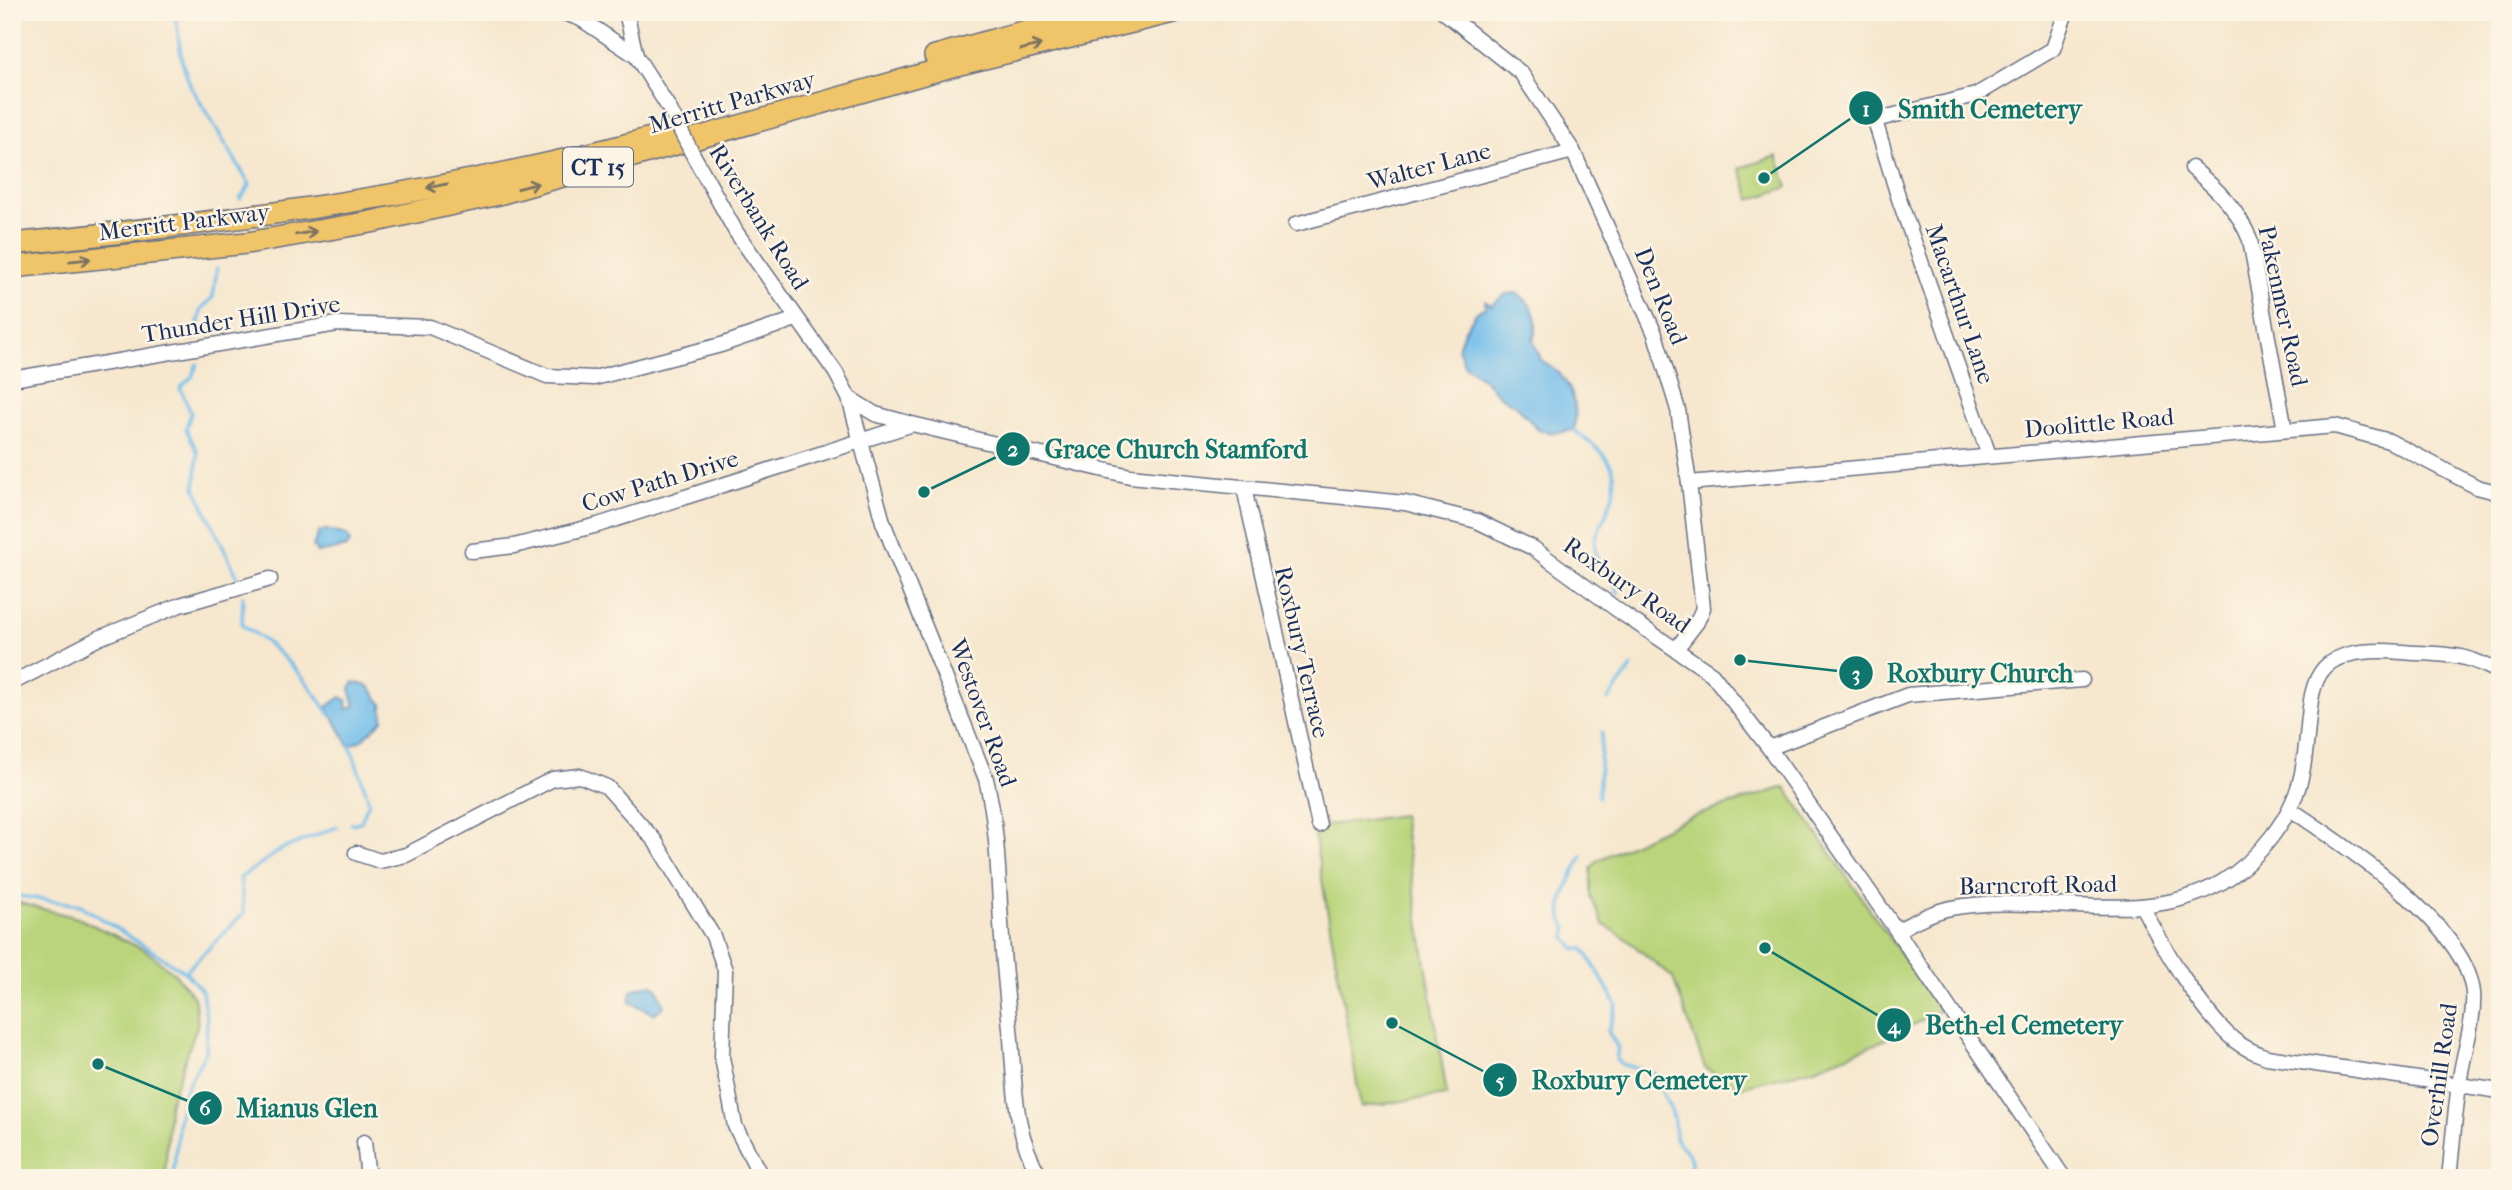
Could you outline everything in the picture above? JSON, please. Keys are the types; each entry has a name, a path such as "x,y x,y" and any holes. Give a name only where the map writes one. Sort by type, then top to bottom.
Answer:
{"highway":[{"name":"Merritt Parkway","path":"12,244 247,219 507,172 658,136 1095,12"},
{"name":"Merritt Parkway","path":"12,267 247,243 371,222 499,194 956,65 1173,12"}],"street":[{"name":"Riverbank Road","path":"561,12 581,19 636,56"},
{"path":"581,19 602,12"},
{"name":"Riverbank Road","path":"626,12 636,56 669,108 736,232 836,373 849,398"},
{"name":"Den Road","path":"1444,12 1521,73 1573,151 1655,334 1678,410 1703,608 1697,622 1677,648"},
{"name":"Macarthur Lane","path":"1989,455 1889,168 1873,114 1976,95 2053,49 2066,12"},
{"name":"Walter Lane","path":"1296,224 1573,151"},
{"name":"Pakenmer Road","path":"2192,169 2218,190 2243,221 2250,240 2285,430"},
{"name":"Thunder Hill Drive","path":"12,379 337,324 430,327 547,376 594,378 720,345 796,319"},
{"name":"Roxbury Road","path":"849,398 875,414 1130,475 1405,503 1477,520 1533,548 1623,614 1712,674 1769,748 1897,931 2064,1178"},
{"name":"Westover Road","path":"849,398 859,443 883,522 986,779 991,799 1000,877 1002,936 1017,1118 1028,1158 1041,1178"},
{"path":"859,443 912,424"},
{"name":"Doolittle Road","path":"1689,483 2335,426 2389,441 2477,487 2500,493"},
{"name":"Cow Path Drive","path":"472,551 514,546 598,525 859,443"},
{"name":"Roxbury Terrace","path":"1244,488 1319,825"},
{"path":"12,683 110,633 180,605 270,579"},
{"name":"Barncroft Road","path":"1897,931 1924,916 1987,903 2142,906 2184,897 2222,882 2248,861 2290,809 2302,773 2308,701 2319,675 2335,659 2375,650 2465,658 2500,672"},
{"path":"1769,748 1908,695 2082,680"},
{"path":"356,853 380,861 405,855 553,779 580,776 607,787 654,841 713,936 724,970 722,1057 735,1126 762,1178"},
{"name":"Overhill Road","path":"2290,809 2360,855 2448,937 2468,968 2473,995 2458,1086 2449,1178"},
{"name":"Barncroft Road","path":"2142,906 2156,935 2208,1010 2233,1039 2250,1051 2267,1057 2500,1091"},
{"path":"364,1142 368,1178"}],"green space":[{"path":"1777,156 1788,187 1751,200 1740,168"},
{"path":"1785,787 1940,1011 1875,1044 1815,1068 1740,1087 1705,1068 1673,978 1624,937 1603,924 1591,896 1591,869 1598,860 1685,819"},
{"path":"1402,815 1447,1095 1361,1107 1313,827"},
{"path":"12,901 78,918 145,950 175,974 194,997 198,1023 169,1105 165,1178 12,1178"}],"water":[{"path":"1516,293 1528,302 1534,313 1536,326 1533,340 1541,360 1558,373 1570,389 1575,409 1574,430 1555,433 1538,430 1518,407 1500,396 1480,376 1465,366 1458,348 1464,331 1477,312 1485,307 1485,301 1491,305 1506,294"},
{"path":"326,530 347,535 350,542 347,547 317,553 313,546 319,532"},
{"path":"354,682 369,686 382,704 383,720 362,740 349,746 327,707 341,697 346,700 347,709 355,706 350,689"},
{"path":"651,984 657,988 664,1006 654,1014 630,1002 632,990"}],"waterway":[{"path":"175,12 182,61 190,85 250,185 240,199"},
{"path":"195,339 201,310 213,297 217,268"},
{"path":"197,364 192,377 180,388 191,413 186,429 198,453 195,488 238,578"},
{"path":"1574,430 1605,456 1614,474 1612,498 1597,533 1595,545 1598,558 1618,593"},
{"path":"243,597 242,625 291,665 330,715"},
{"path":"1608,700 1632,667"},
{"path":"1598,797 1602,732"},
{"path":"350,745 369,801 361,822 351,824"},
{"path":"185,972 244,913 240,878 282,849 337,827"},
{"path":"1582,856 1562,902 1566,938 1575,949 1584,949 1617,1005 1608,1031 1618,1048 1616,1059 1621,1064 1654,1073 1674,1118 1675,1139 1688,1153 1691,1161 1690,1171 1679,1178"},
{"path":"12,895 80,905 185,972 202,991 207,1021 206,1052 187,1086 179,1117 173,1178"}],"place":[{"name":"Smith Cemetery","path":"1764,178"},
{"name":"Grace Church Stamford","path":"924,492"},
{"name":"Roxbury Church","path":"1740,660"},
{"name":"Beth-el Cemetery","path":"1765,948"},
{"name":"Roxbury Cemetery","path":"1392,1023"},
{"name":"Mianus Glen","path":"98,1064"}]}
